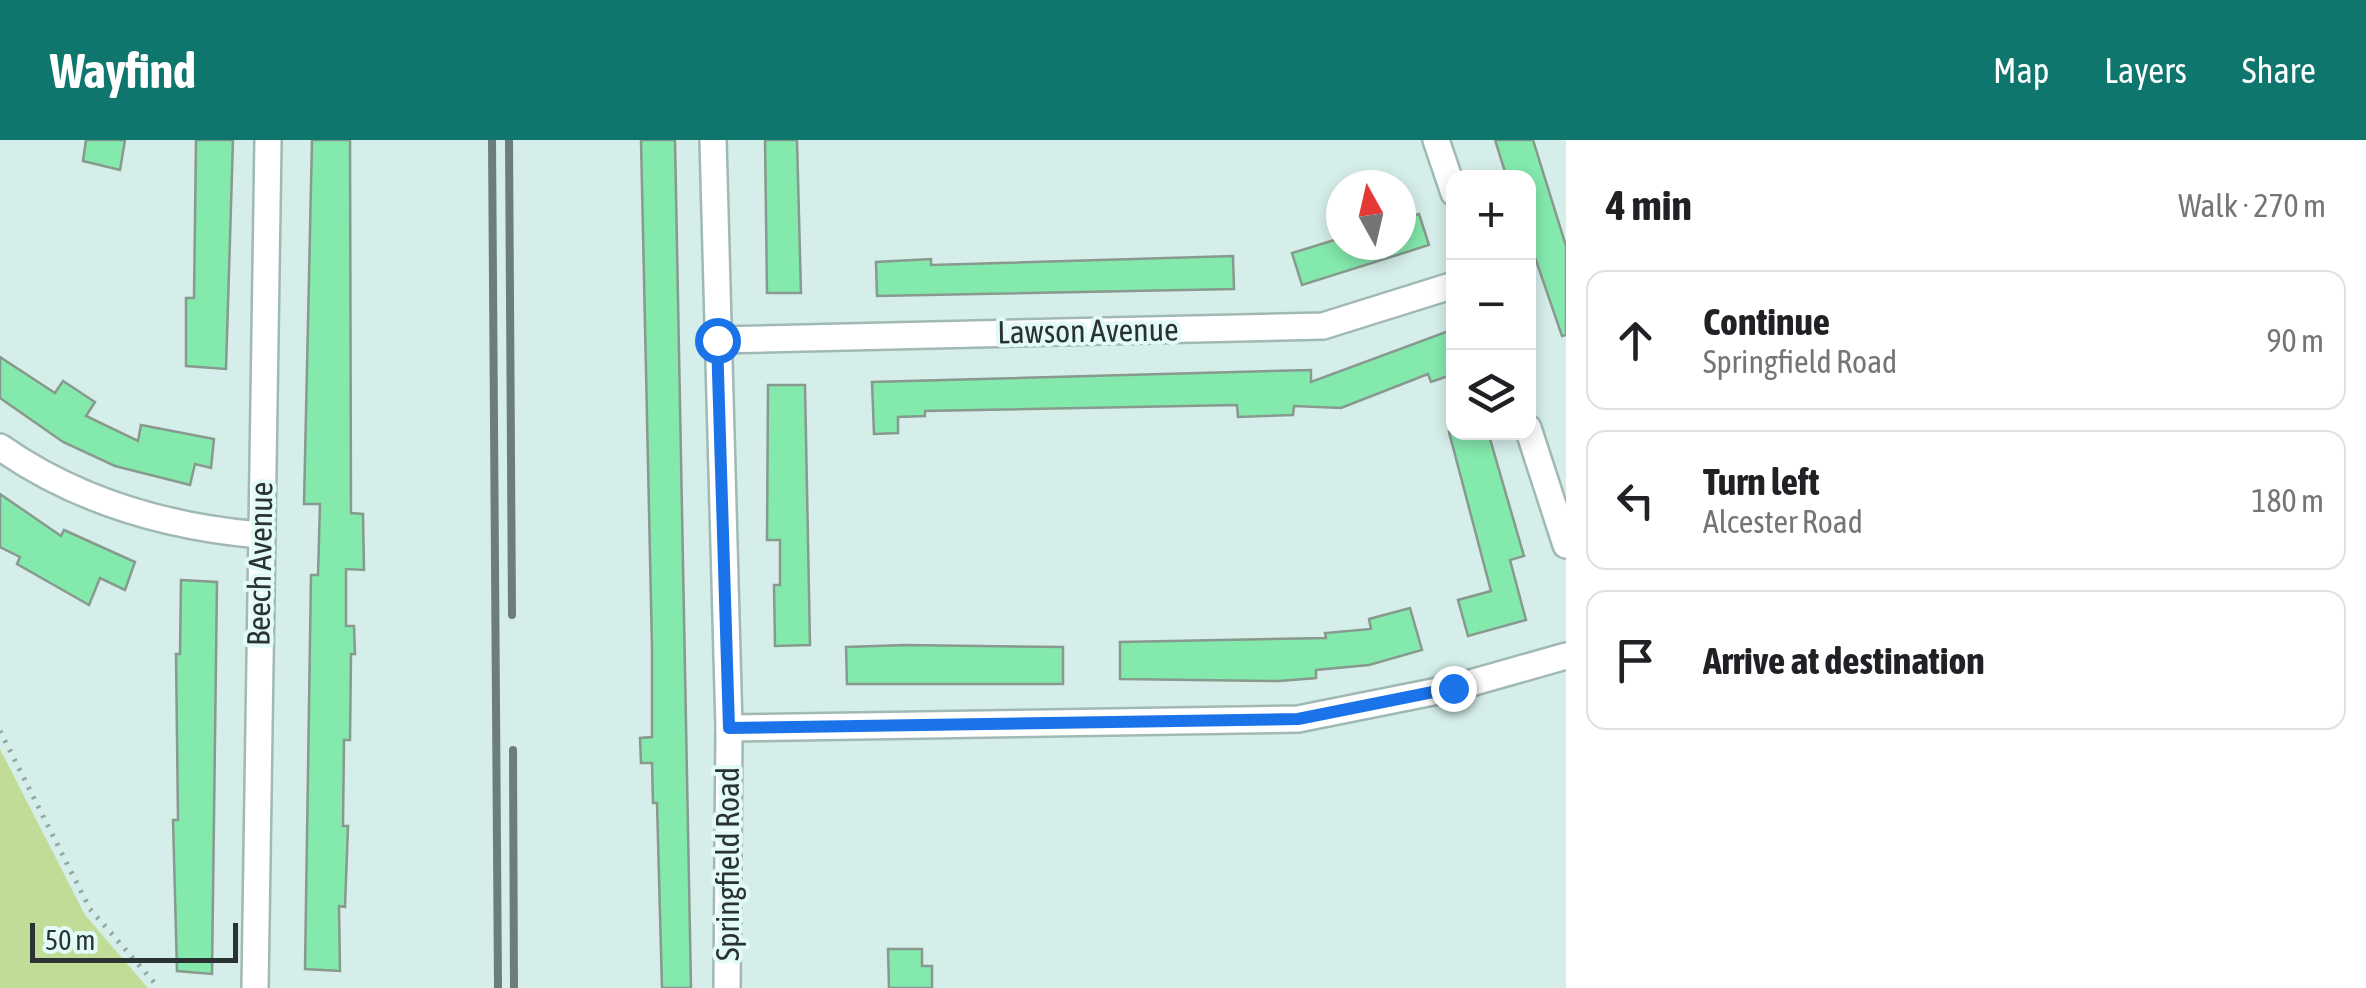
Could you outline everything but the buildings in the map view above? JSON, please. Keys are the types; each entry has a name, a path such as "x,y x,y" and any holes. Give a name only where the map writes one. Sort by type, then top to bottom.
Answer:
{"street":[{"name":"Beech Avenue","path":"255,988 268,140"},
{"name":"Springfield Road","path":"713,140 729,728 727,988"},
{"path":"1436,140 1446,170"},
{"name":"Lawson Avenue","path":"717,340 1323,326 1446,288"},
{"path":"1532,440 1566,545"},
{"path":"0,447 33,470 146,518 260,534"},
{"path":"729,728 1298,719 1453,688 1566,656"}],"path":[{"path":"0,732 90,909 138,970 159,988"}],"green space":[{"path":"0,749 85,915 148,988 0,988"}],"railway":[{"path":"492,140 498,988"},
{"path":"509,140 512,615"},
{"path":"513,750 514,988"}],"route":[{"path":"717,340 729,728 1298,719 1453,688"}]}
